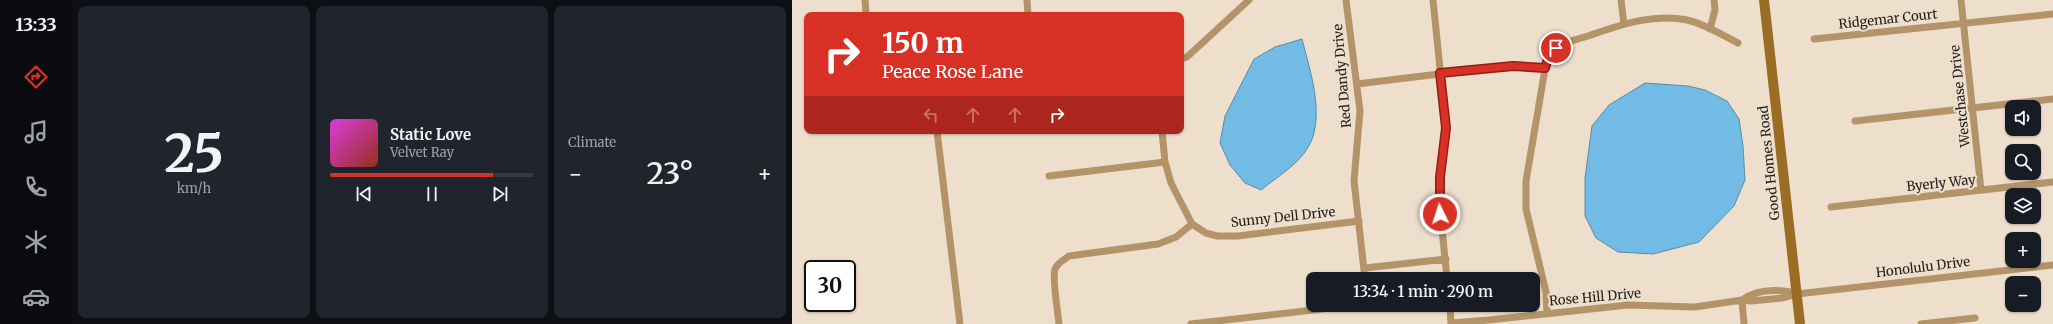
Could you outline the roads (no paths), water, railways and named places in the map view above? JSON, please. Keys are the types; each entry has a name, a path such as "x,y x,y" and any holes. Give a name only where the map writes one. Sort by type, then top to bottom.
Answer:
{"street":[{"path":"865,0 866,12"},
{"path":"1027,0 1028,12"},
{"path":"1184,58 1187,57 1249,0"},
{"name":"Red Dandy Drive","path":"1346,0 1360,118 1354,181 1365,272"},
{"path":"1433,0 1446,128 1439,199 1447,272"},
{"path":"1621,0 1624,24"},
{"path":"1710,29 1716,10 1714,0"},
{"name":"Good Homes Road","path":"1764,0 1800,324"},
{"name":"Westchase Drive","path":"1962,0 1982,190"},
{"name":"Ridgemar Court","path":"1814,39 2053,14"},
{"path":"1547,314 1546,292 1526,209 1526,181 1545,68 1549,56 1556,48 1566,43 1624,24 1643,20 1668,18 1688,20 1710,29 1738,44"},
{"path":"1357,84 1440,73 1513,66 1545,68"},
{"path":"1855,121 2053,99"},
{"path":"937,134 960,324"},
{"path":"1059,324 1054,277 1055,269 1060,262 1069,256 1158,244 1176,237 1192,224 1171,183 1166,162 1162,134"},
{"path":"1049,176 1166,162"},
{"name":"Byerly Way","path":"1831,207 2053,182"},
{"name":"Sunny Dell Drive","path":"1192,224 1206,233 1217,236 1238,236 1359,221"},
{"path":"1365,268 1446,259"},
{"name":"Honolulu Drive","path":"1797,294 2053,265"},
{"name":"Rose Hill Drive","path":"1451,323 1628,305 1695,307 1742,300 1751,293 1782,290 1797,294"},
{"path":"1742,300 1744,324"},
{"path":"1191,324 1306,311"},
{"path":"1450,312 1451,323"},
{"path":"1921,324 1975,318"}],"water":[{"path":"1302,39 1313,81 1315,96 1316,112 1312,140 1296,163 1261,190 1245,183 1230,165 1220,143 1225,116 1254,59 1275,47"},
{"path":"1645,83 1688,86 1705,90 1727,101 1739,119 1743,146 1745,180 1734,206 1699,242 1653,254 1618,252 1596,238 1585,216 1585,178 1592,126 1609,105"}]}
